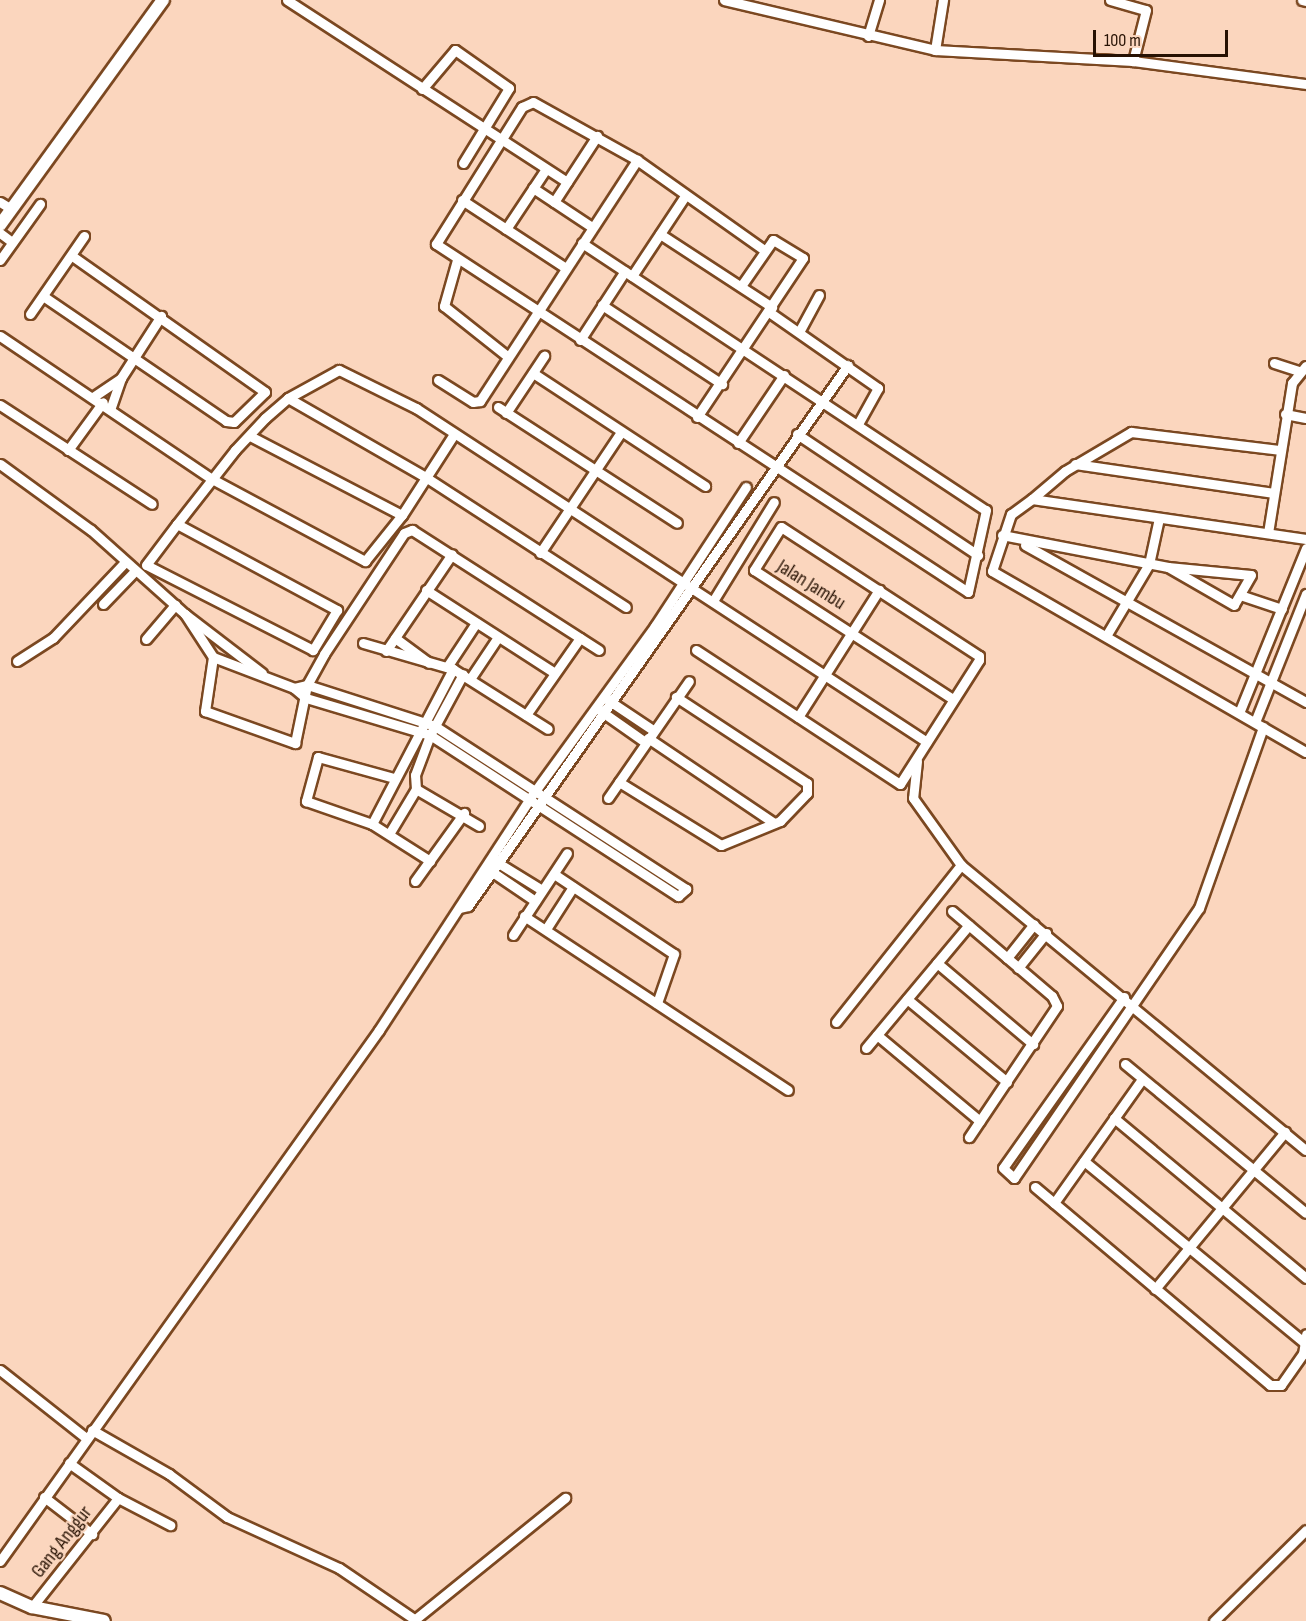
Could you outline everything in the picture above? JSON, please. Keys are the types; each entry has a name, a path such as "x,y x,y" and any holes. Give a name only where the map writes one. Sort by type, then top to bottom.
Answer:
{"street":[{"path":"0,225 6,206 163,0"},
{"path":"287,0 498,140 567,182"},
{"path":"724,0 868,36 935,50 1133,61 1306,84"},
{"path":"868,36 879,0"},
{"path":"935,50 943,0"},
{"path":"1110,0 1146,10 1133,61"},
{"path":"422,89 453,51 461,50 509,88 463,164"},
{"path":"764,250 637,160 533,102 522,107 498,140 436,244 963,593 969,591 978,555 1011,514 1076,464 1117,438 1140,431 1279,450"},
{"path":"554,202 597,136"},
{"path":"438,380 477,403 637,160"},
{"path":"506,229 546,169"},
{"path":"533,188 592,227"},
{"path":"580,340 602,305 660,234 685,196"},
{"path":"462,200 566,268"},
{"path":"0,260 40,204"},
{"path":"0,233 12,242"},
{"path":"660,234 741,286 799,332 879,388 858,424"},
{"path":"30,314 84,236"},
{"path":"697,417 722,384 803,258 776,240 764,250 741,286"},
{"path":"582,243 986,510 994,537 992,572 1306,752"},
{"path":"43,296 230,423 265,392 161,316 71,255"},
{"path":"457,260 444,306 507,356"},
{"path":"799,332 819,295"},
{"path":"602,305 722,384"},
{"path":"68,450 107,405 121,378 161,316"},
{"path":"0,336 107,405 206,475 365,561 402,515 454,434"},
{"path":"544,356 502,410 677,523"},
{"path":"1268,533 1285,414 1303,368 1274,363"},
{"path":"605,698 691,587 777,469 819,399 848,365"},
{"path":"177,524 338,615 307,651 148,570 147,563 177,524 206,475 288,398 339,370 416,408 927,742"},
{"path":"533,373 705,486"},
{"path":"738,443 784,375"},
{"path":"93,397 121,378"},
{"path":"288,398 427,478 626,607"},
{"path":"0,405 152,504"},
{"path":"1285,414 1306,418"},
{"path":"540,553 621,432"},
{"path":"797,434 978,555"},
{"path":"250,436 402,515"},
{"path":"0,464 92,530 184,614 265,676"},
{"path":"1076,464 1274,493"},
{"path":"0,1561 89,1434 289,1160 460,908 468,906 489,869 537,796 746,487"},
{"path":"1032,500 1306,539"},
{"path":"713,601 774,502"},
{"path":"1106,636 1149,564 1159,518"},
{"name":"Jalan Jambu","path":"879,590 781,527 754,567 953,699"},
{"path":"213,657 202,702 206,711 291,744 297,739 307,685 404,532 415,531 598,650"},
{"path":"994,537 1168,567 1249,572 1243,596 1234,605 1168,567"},
{"path":"1020,542 1126,604 1306,702"},
{"path":"1239,713 1257,674 1306,548"},
{"path":"386,651 452,554"},
{"path":"17,661 60,632 125,562"},
{"path":"103,604 135,571"},
{"path":"426,590 555,673"},
{"path":"696,650 899,784 979,656 879,590 798,717"},
{"path":"1124,997 1003,1168 1014,1178 1135,1006 1199,908 1273,683 1302,614 1306,594"},
{"path":"1243,596 1282,609"},
{"path":"146,639 175,605"},
{"path":"184,614 213,657 294,688 306,698 421,726"},
{"path":"372,824 394,778 404,771 421,726 476,623"},
{"path":"388,834 416,789 415,775 432,730 466,677 498,637"},
{"path":"395,638 429,663"},
{"path":"526,715 580,638"},
{"path":"363,643 450,668 548,729"},
{"path":"608,798 689,681"},
{"path":"294,688 307,685 432,730 684,886 682,895 537,796"},
{"path":"619,782 715,844 726,844 774,823 807,793 807,783 676,697"},
{"path":"605,698 649,737"},
{"path":"598,709 649,737 774,823"},
{"path":"394,778 323,756 314,761 308,804 372,824 430,861"},
{"path":"918,756 913,798 961,865 1135,1006 1306,1150"},
{"path":"404,771 415,775"},
{"path":"416,789 464,813 479,826"},
{"path":"415,881 464,813"},
{"path":"513,935 567,853"},
{"path":"495,860 542,890"},
{"path":"836,1022 961,865"},
{"path":"489,869 535,901"},
{"path":"554,874 674,954 657,1003"},
{"path":"546,929 573,887"},
{"path":"952,911 1056,1002 1033,1044 969,1137"},
{"path":"524,916 788,1090"},
{"path":"866,1048 969,924"},
{"path":"1007,957 1034,924"},
{"path":"1018,968 1046,933"},
{"path":"937,963 1033,1044"},
{"path":"907,999 1007,1082"},
{"path":"877,1035 980,1121"},
{"path":"1125,1064 1306,1213"},
{"path":"1054,1203 1142,1079"},
{"path":"1064,1082 1076,1091"},
{"path":"1114,1118 1306,1278"},
{"path":"1155,1289 1285,1132"},
{"path":"1084,1161 1306,1344"},
{"path":"1035,1187 1270,1385 1281,1385 1306,1344 1306,1334"},
{"path":"0,1370 89,1434 169,1474 227,1517 339,1568 413,1620 565,1498"},
{"path":"69,1463 118,1498 170,1526"},
{"path":"44,1497 92,1534"},
{"name":"Gang Anggur","path":"32,1607 92,1534 118,1498"},
{"path":"1214,1621 1306,1530"},
{"path":"0,1593 32,1607 104,1621"}]}
